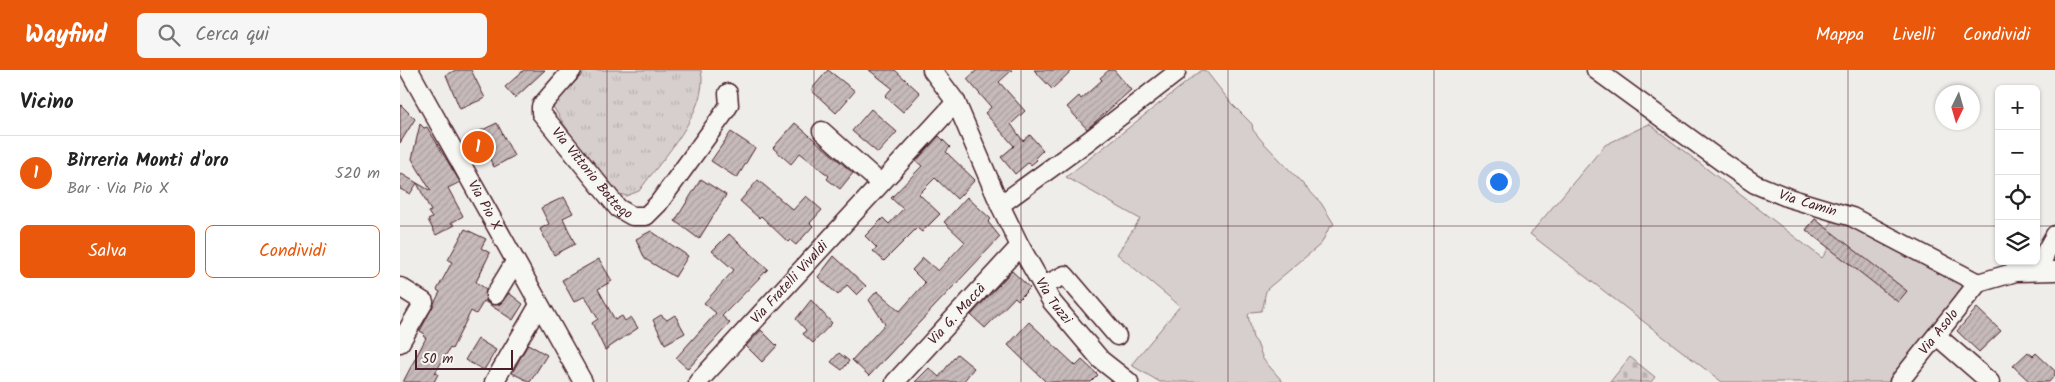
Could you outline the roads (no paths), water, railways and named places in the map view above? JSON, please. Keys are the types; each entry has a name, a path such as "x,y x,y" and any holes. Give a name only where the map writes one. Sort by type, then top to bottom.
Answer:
{"street":[{"name":"Via Pio X","path":"409,70 583,382"},
{"name":"Via Vittorio Bottego","path":"572,70 541,106 541,113 618,208 632,216 646,216 658,204 729,105 728,93"},
{"name":"Via Tuzzi","path":"932,70 956,102 1000,205 1020,246 1052,302 1101,360 1129,382"},
{"name":"Via Camin","path":"1596,70 1755,184 1789,198 1852,217 1978,283"},
{"path":"1000,205 1087,142 1176,73"},
{"name":"Via Fratelli Vivaldi","path":"698,382 956,102"},
{"path":"822,131 880,183"},
{"path":"1978,283 2016,272 2048,271 2046,251 2055,235"},
{"name":"Via G. Maccà","path":"895,382 1020,246"},
{"path":"495,295 515,262"},
{"path":"1043,286 1065,275 1117,336"},
{"name":"Via Asolo","path":"1899,382 1978,283"},
{"path":"400,287 424,302 400,343"},
{"path":"494,382 539,305"},
{"path":"1937,336 1990,382"}],"place":[{"name":"Birreria Monti d'oro","path":"478,147"}]}
